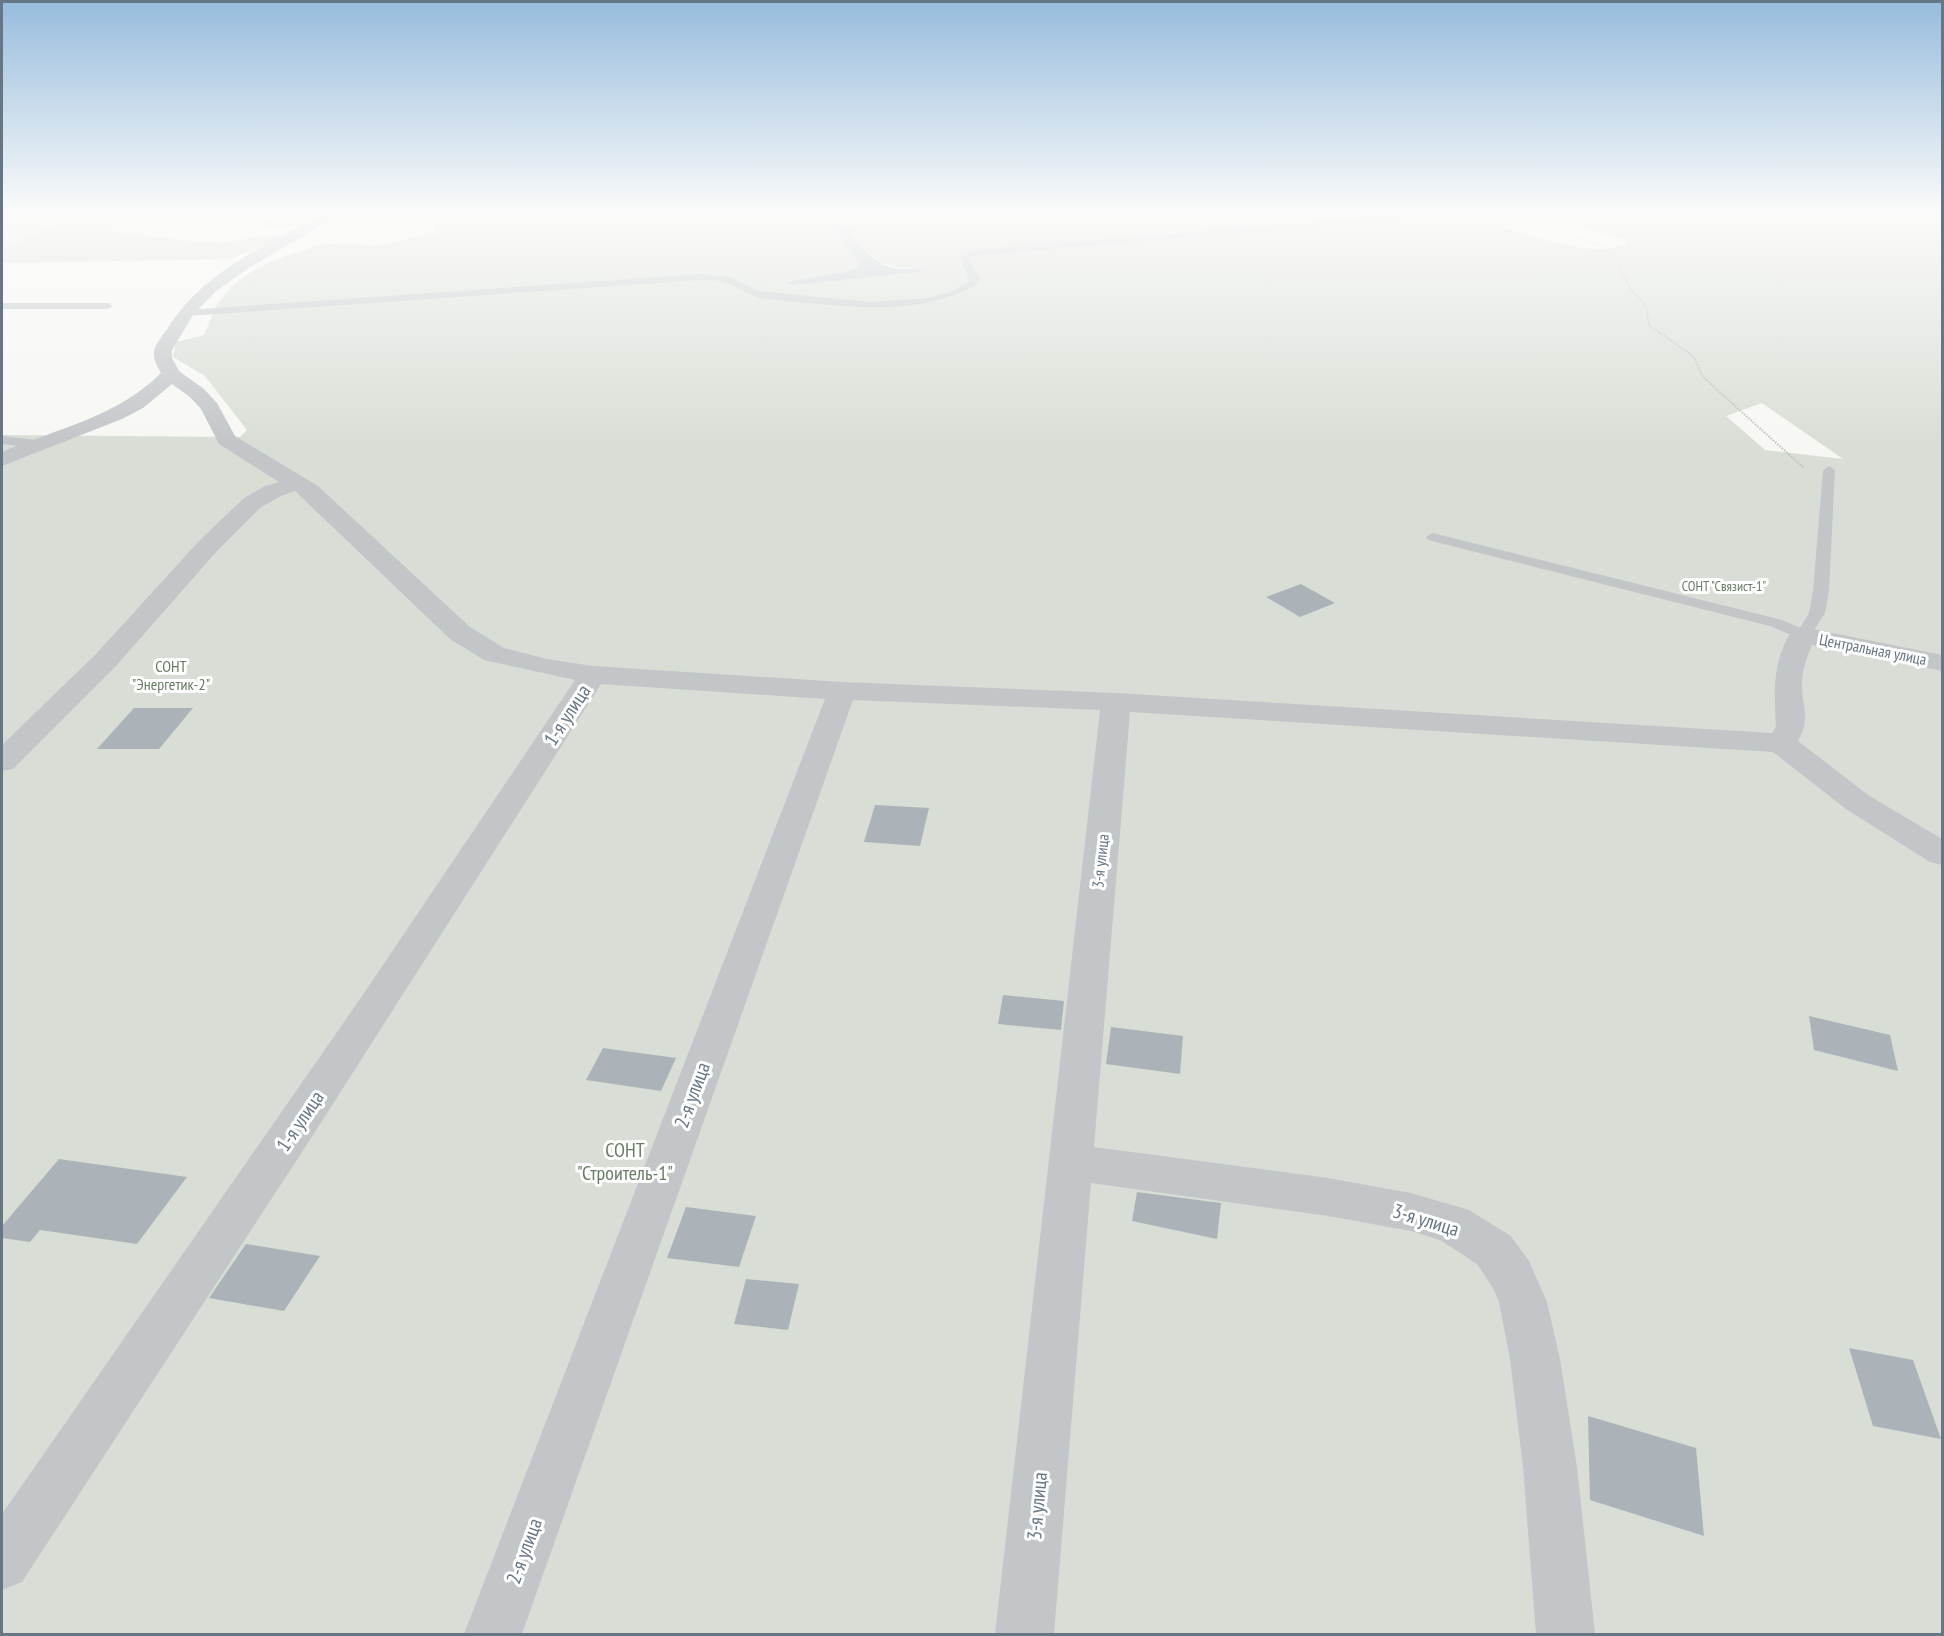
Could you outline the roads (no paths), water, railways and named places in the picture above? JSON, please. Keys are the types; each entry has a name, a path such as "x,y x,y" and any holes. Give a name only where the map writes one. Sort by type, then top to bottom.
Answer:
{"street":[{"path":"207,290 195,302 163,350 163,358 171,374 197,393 210,406 226,440 298,483 353,530 460,633 494,654 593,675 842,690 1116,702 1781,743 1857,802 1942,854"},
{"path":"2,460 37,444 127,410 159,389 171,374"},
{"path":"2,762 106,660 208,546 252,503 273,491 298,483"},
{"path":"1781,743 1791,727 1788,682 1791,662 1803,635"},
{"name":"Центральная улица","path":"1803,635 1942,663"},
{"name":"1-я улица","path":"2,1562 273,1161 593,675"},
{"name":"2-я улица","path":"493,1635 842,690"},
{"name":"3-я улица","path":"1024,1635 1116,702"},
{"name":"3-я улица","path":"1070,1162 1328,1197 1411,1212 1453,1224 1494,1250 1512,1275 1523,1302 1535,1359 1550,1467 1566,1635"}],"lane":[{"path":"187,314 526,290"},
{"path":"747,290 759,294 845,303 900,303 949,296 966,290"},
{"path":"2,306 108,306"},
{"path":"2,440 37,444"},
{"path":"1433,537 1776,623 1803,635 1817,613 1821,591 1829,470"}],"park label":[{"name":"СОНТ \"Связист-1\"","path":"1724,586"},
{"name":"СОНТ \"Энергетик-2\"","path":"171,675"},
{"name":"СОНТ \"Строитель-1\"","path":"625,1162"}]}
